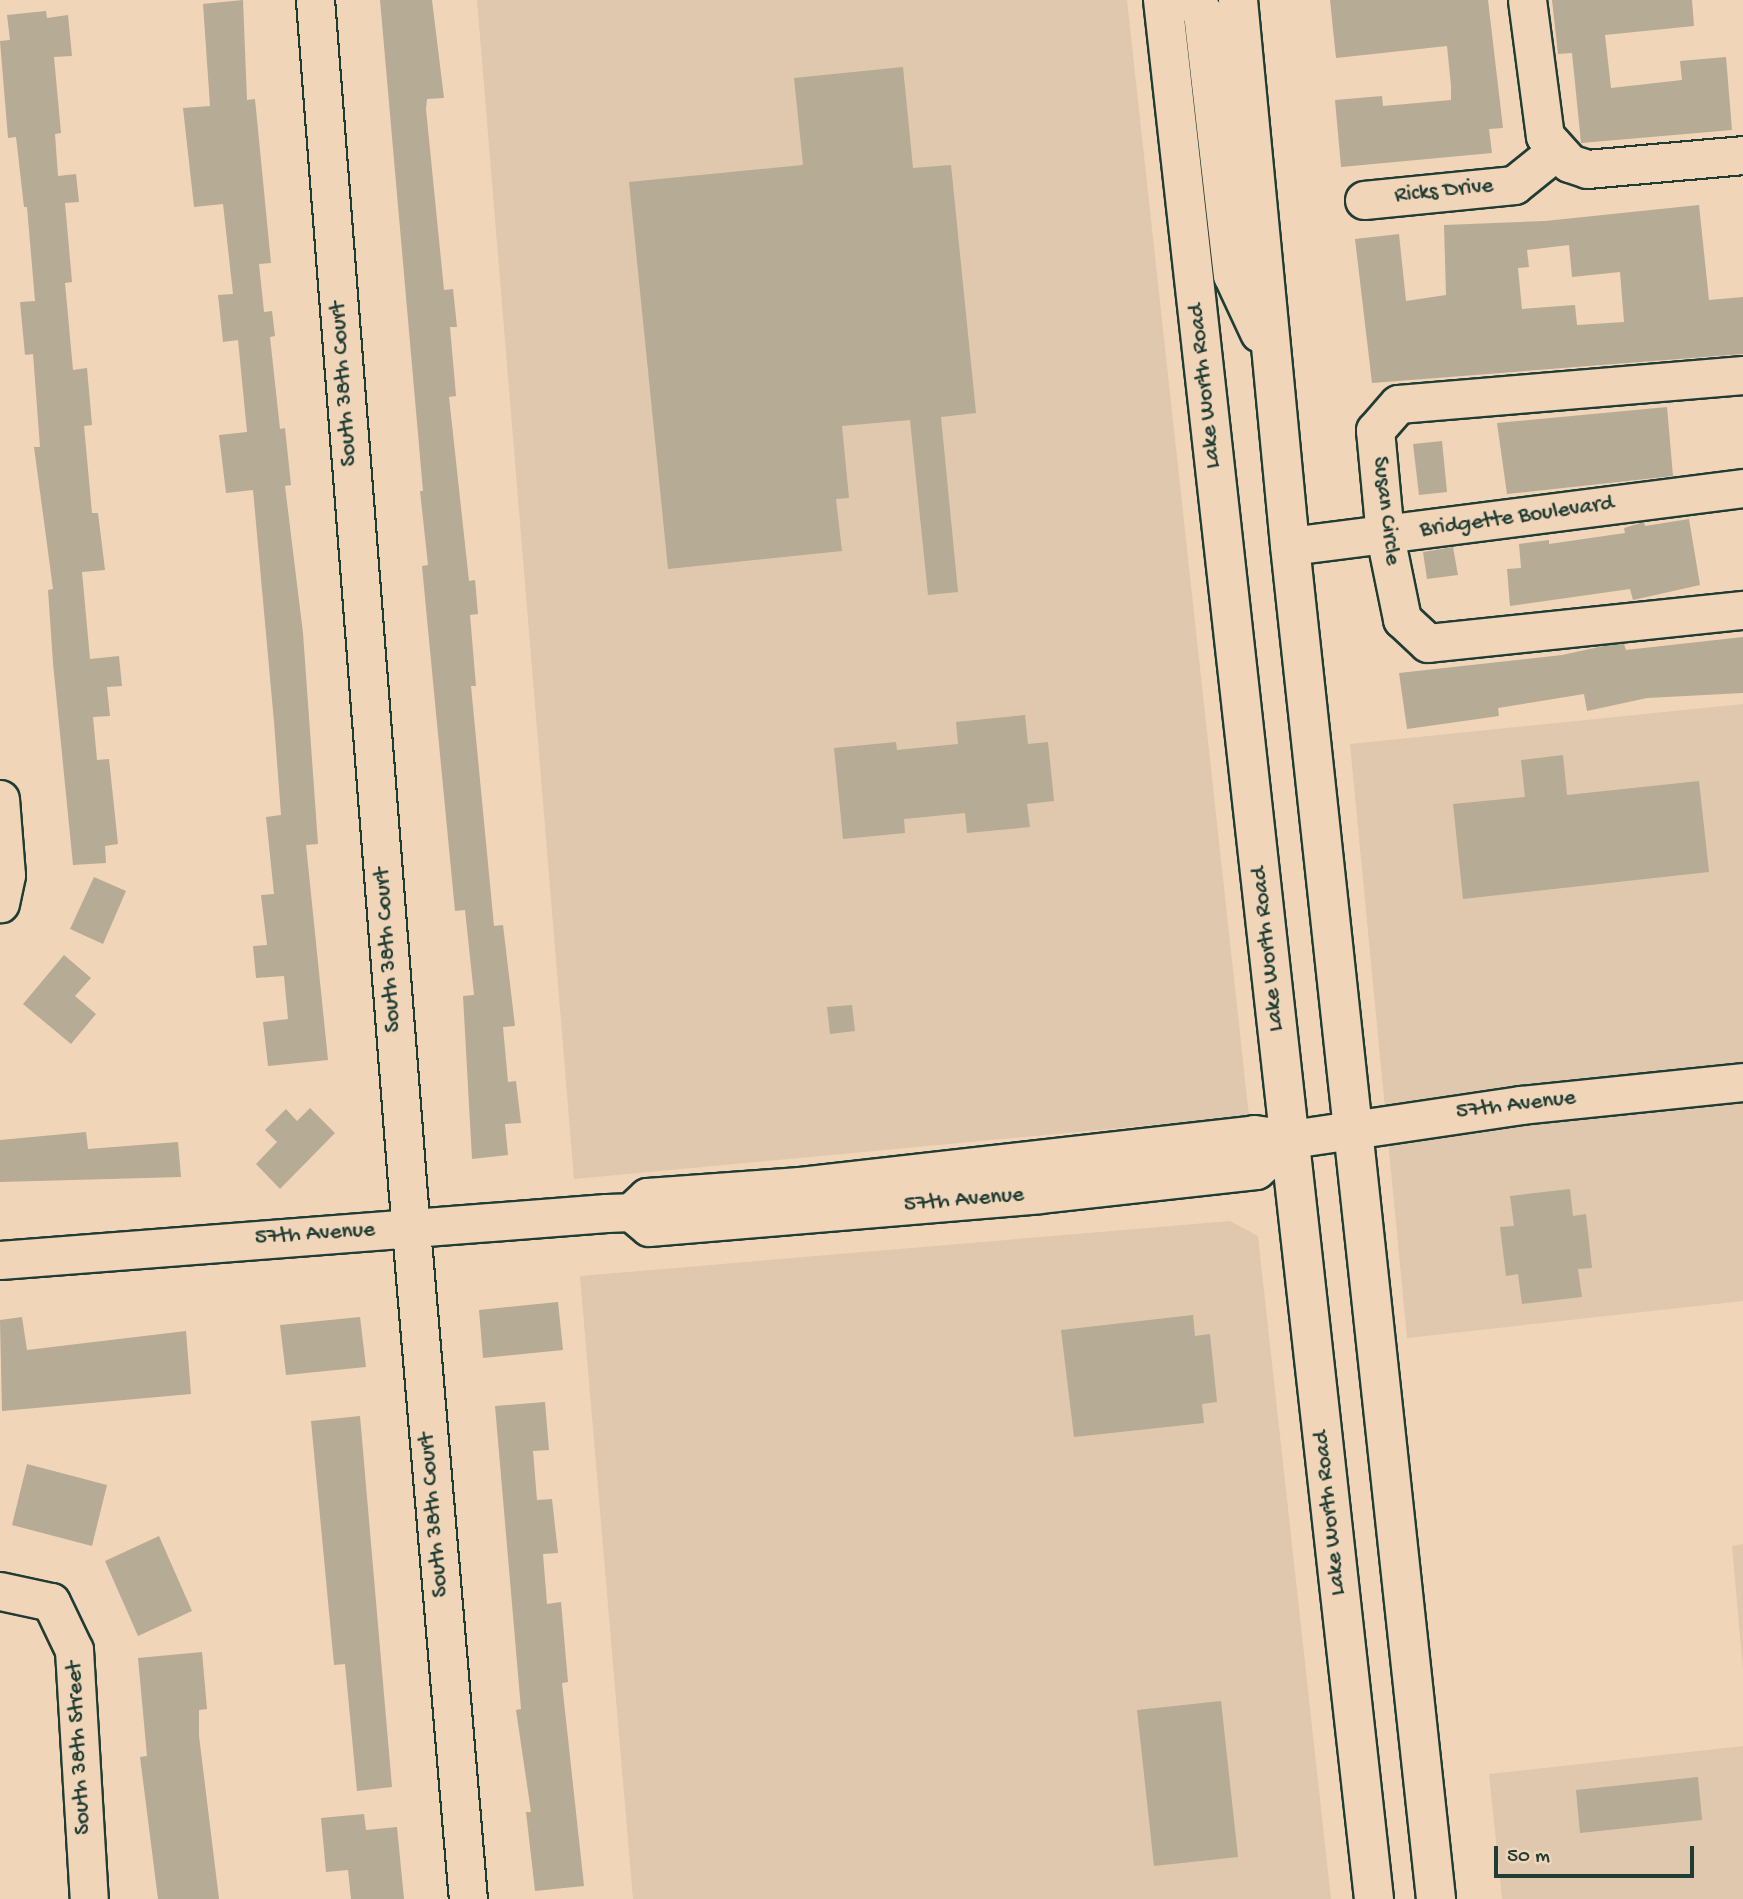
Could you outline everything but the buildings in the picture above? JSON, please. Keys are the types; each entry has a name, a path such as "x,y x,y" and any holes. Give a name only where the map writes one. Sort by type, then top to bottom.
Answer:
{"main road":[{"name":"Lake Worth Road","path":"1163,0 1374,1899"},
{"path":"1191,0 1203,13 1233,275 1273,361"},
{"path":"1238,0 1290,546 1436,1899"},
{"path":"1345,1644 1374,1697 1398,1899"}],"street":[{"name":"South 38th Court","path":"315,0 411,1228 468,1899"},
{"path":"1527,0 1541,119 1555,152 1587,169 1743,155"},
{"name":"Ricks Drive","path":"1364,200 1514,185 1555,152"},
{"name":"Susan Circle","path":"1743,375 1398,404 1376,429 1385,536 1402,619 1428,643 1743,610"},
{"name":"Bridgette Boulevard","path":"1290,546 1385,536 1743,488"},
{"path":"0,799 6,875 0,903"},
{"name":"57th Avenue","path":"0,1260 631,1212 649,1227 1158,1181 1256,1170 1291,1139 1354,1128 1663,1087 1743,1082"},
{"name":"South 38th Street","path":"0,1591 51,1602 74,1650 89,1899"}],"shaded area":[{"path":"477,0 1127,0 1249,1116 574,1179"},
{"path":"1743,704 1743,1301 1407,1338 1350,744"},
{"path":"1230,1221 1258,1236 1331,1899 633,1899 580,1276"},
{"path":"1743,1544 1743,1669 1732,1546"},
{"path":"1743,1746 1743,1899 1502,1899 1489,1774"}]}
